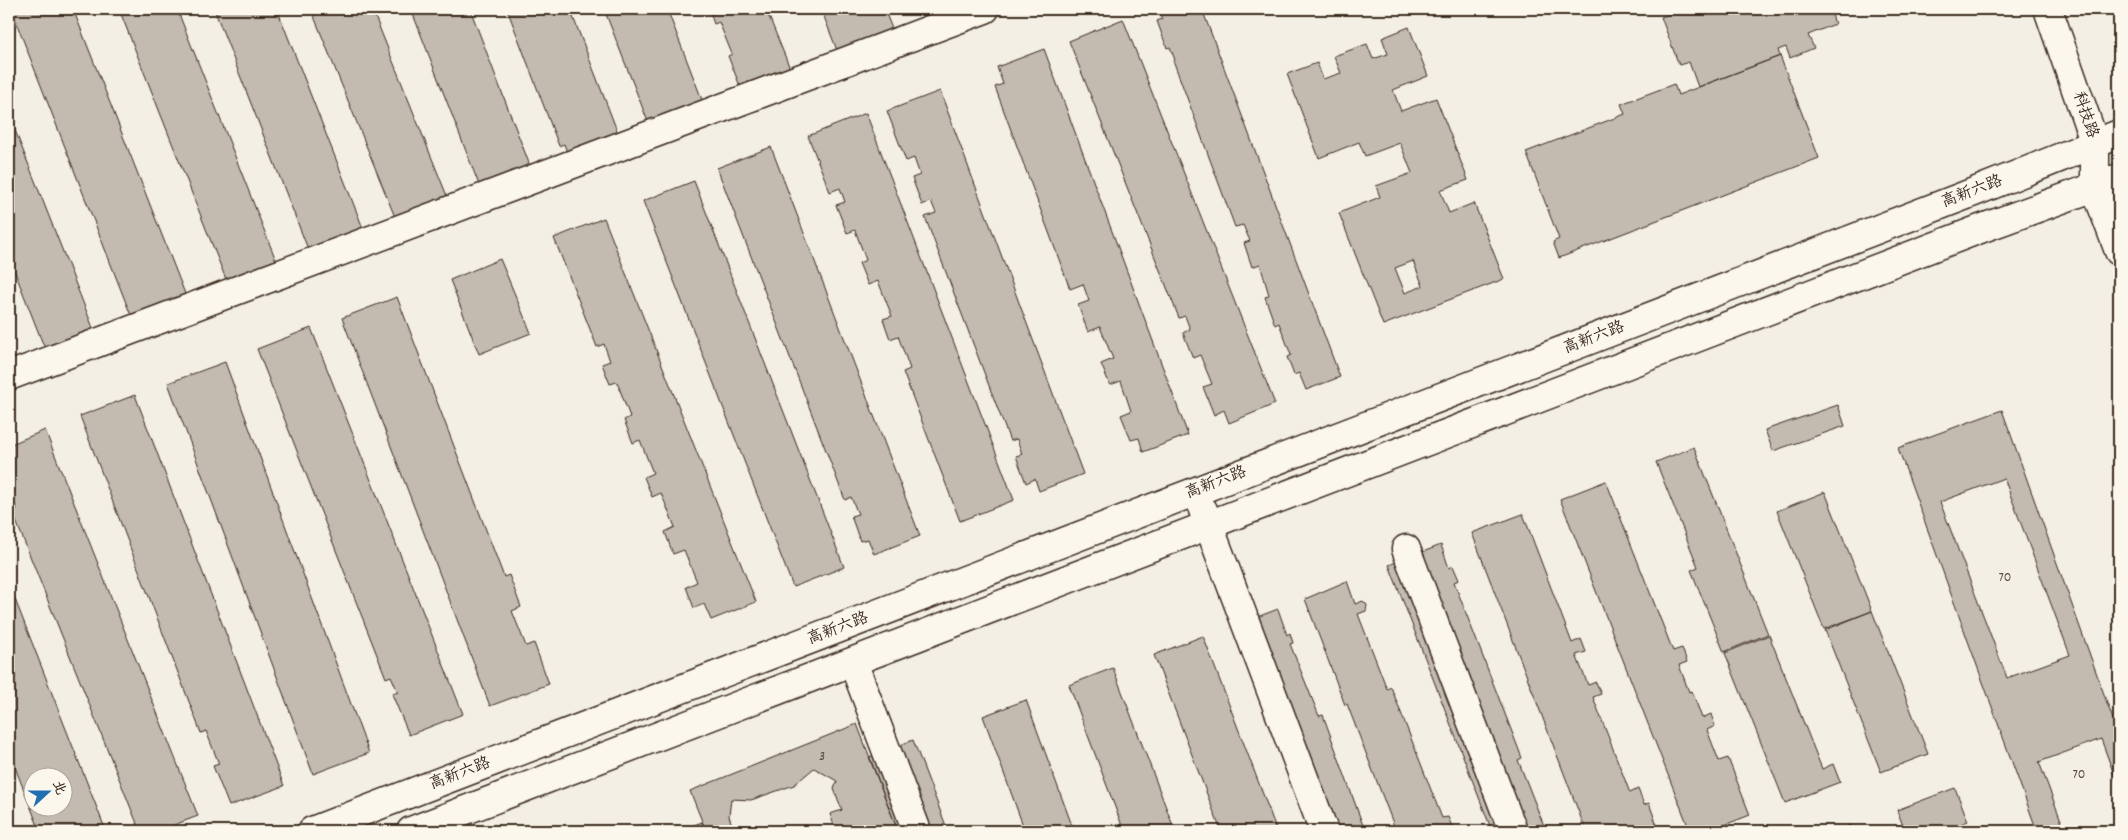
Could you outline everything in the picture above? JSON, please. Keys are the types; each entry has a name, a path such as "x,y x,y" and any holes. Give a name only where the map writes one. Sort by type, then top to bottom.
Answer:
{"street":[{"path":"9,376 985,9"},
{"name":"科技路","path":"2048,9 2107,139 2107,182 2119,252"},
{"name":"高新六路","path":"312,831 2107,139"},
{"path":"412,831 2107,182"},
{"path":"1196,491 1324,831"},
{"path":"1406,549 1513,831"},
{"path":"853,662 917,831"}],"building":[{"path":"11,9 73,9 191,309 137,331"},
{"path":"119,9 177,9 281,273 231,292"},
{"path":"214,9 277,9 368,241 313,262"},
{"path":"311,9 372,9 451,206 399,227"},
{"path":"411,9 470,9 532,171 481,190"},
{"path":"507,9 570,9 621,141 570,160 564,144 559,146"},
{"path":"604,9 667,9 706,110 652,132"},
{"path":"709,9 766,9 793,76 744,96 728,56 732,54 719,22 714,24"},
{"path":"821,9 884,9 895,36 840,58"},
{"path":"920,9 972,9 927,26"},
{"path":"1158,9 1202,9 1340,377 1306,390 1299,373 1294,375 1287,357 1291,355 1279,323 1275,325 1265,297 1269,295 1260,264 1252,267 1244,243 1250,241 1243,225 1235,227 1173,60 1175,60 1170,47 1167,48 1157,21 1162,19"},
{"path":"1683,9 1830,9 1835,24 1808,35 1814,48 1790,58 1786,47 1778,50 1780,56 1698,87 1689,62 1679,65 1661,17"},
{"path":"1123,19 1275,404 1229,423 1224,410 1214,415 1203,387 1212,384 1200,355 1193,358 1183,333 1190,329 1185,316 1179,318 1069,41"},
{"path":"1409,27 1428,76 1393,90 1401,111 1436,98 1468,180 1440,190 1449,213 1474,203 1504,279 1383,325 1339,213 1380,197 1376,186 1412,173 1400,143 1365,156 1359,142 1319,158 1287,74 1317,63 1323,79 1341,73 1334,56 1367,44 1373,59 1388,54 1382,38","holes":["1413,261 1423,286 1405,293 1395,268"]},
{"path":"1044,49 1188,435 1143,452 1139,438 1131,440 1121,415 1131,411 1121,381 1110,385 1101,364 1113,359 1100,327 1088,332 1078,305 1089,301 1083,284 1070,289 995,87 1003,84 997,67"},
{"path":"1780,56 1819,158 1559,258 1553,242 1559,239 1526,152 1625,114 1621,104 1674,84 1678,95"},
{"path":"940,91 1083,474 1039,491 1035,479 1026,483 1016,456 1022,454 1017,439 1010,441 925,217 936,213 931,201 922,205 912,178 920,175 914,158 906,161 887,111"},
{"path":"866,113 1014,500 960,521 903,372 910,369 898,336 890,339 883,319 892,316 878,281 868,285 859,263 866,260 855,230 847,233 836,205 845,202 840,188 830,192 808,136"},
{"path":"9,115 99,343 50,362 9,257"},
{"path":"771,147 920,536 874,554 868,539 860,541 851,516 858,514 851,497 845,500 717,168"},
{"path":"694,181 844,567 793,587 643,201"},
{"path":"604,218 756,602 711,620 704,604 694,608 686,587 697,582 684,550 673,554 665,532 675,527 661,493 652,497 644,477 653,473 640,440 633,443 624,420 630,417 617,382 610,384 602,364 610,361 604,344 597,347 554,238"},
{"path":"500,259 531,333 479,354 450,280"},
{"path":"397,297 504,577 509,575 521,607 512,611 526,646 534,643 549,684 490,706 342,318"},
{"path":"311,328 463,714 409,735 392,694 398,692 391,676 386,678 257,349"},
{"path":"225,362 369,753 313,774 168,383"},
{"path":"135,395 284,786 229,806 213,766 219,764 206,731 201,733 80,416"},
{"path":"1838,405 1845,426 1773,451 1765,430"},
{"path":"2002,410 2119,736 2119,831 2037,831 1898,448"},
{"path":"45,430 198,816 158,831 140,831 12,511 17,509 9,490 9,445"},
{"path":"1694,447 1768,634 1724,652 1691,570 1698,567 1656,462"},
{"path":"2004,478 2070,655 2007,678 1940,502"},
{"path":"1606,481 1673,651 1682,648 1687,662 1679,665 1689,692 1692,691 1702,718 1711,714 1715,726 1707,730 1719,761 1728,758 1750,815 1709,831 1690,831 1560,499"},
{"path":"1825,492 1872,611 1824,629 1777,511"},
{"path":"1523,514 1572,643 1581,639 1586,652 1576,655 1588,685 1596,682 1601,694 1593,697 1630,793 1638,789 1644,805 1649,803 1659,831 1586,831 1472,533"},
{"path":"1441,545 1449,568 1453,566 1459,580 1454,582 1522,758 1518,760 1546,831 1492,831 1389,565"},
{"path":"1347,581 1355,604 1363,601 1367,605 1366,611 1358,614 1387,689 1391,687 1442,818 1448,817 1453,829 1447,831 1396,831 1305,599"},
{"path":"9,584 106,831 40,831 35,818 72,818 72,768 22,768 22,785 9,752"},
{"path":"1278,609 1287,635 1290,633 1293,643 1290,644 1319,716 1323,715 1365,831 1315,831 1239,624"},
{"path":"1872,611 1928,754 1881,772 1825,630"},
{"path":"1769,635 1822,769 1833,764 1840,782 1785,803 1725,653"},
{"path":"1203,636 1277,831 1221,831 1154,655"},
{"path":"1113,668 1175,831 1124,831 1069,685"},
{"path":"1026,700 1074,831 1025,831 983,716"},
{"path":"857,724 898,831 706,831 690,791"},
{"path":"2101,739 2119,788 2119,831 2065,831 2039,762"},
{"path":"913,740 948,831 898,831 869,757"},
{"path":"814,768 837,781 834,789 842,810 830,814 836,831 734,831 729,816 731,799 751,800 794,785"},
{"path":"1955,788 1968,821 1961,824 1964,831 1905,831 1897,810"},
{"path":"702,822 706,831 685,831 689,827"},
{"path":"1851,825 1854,831 1835,831"}]}
